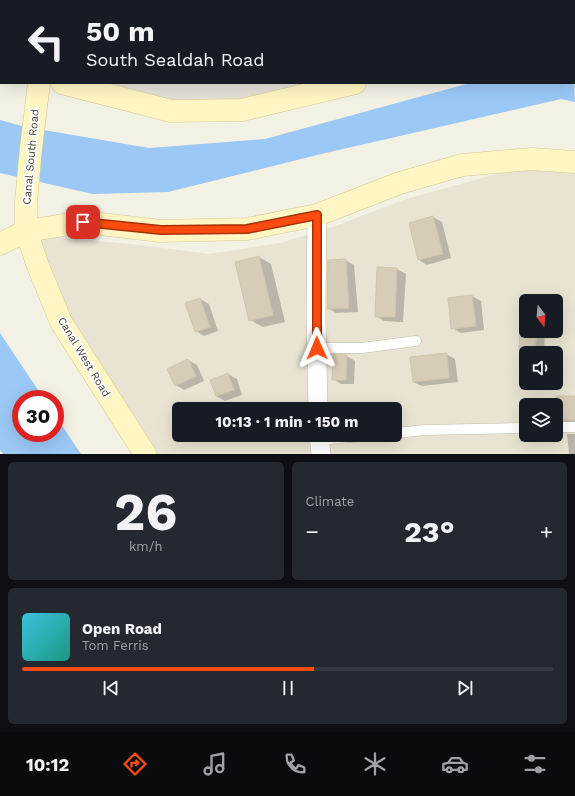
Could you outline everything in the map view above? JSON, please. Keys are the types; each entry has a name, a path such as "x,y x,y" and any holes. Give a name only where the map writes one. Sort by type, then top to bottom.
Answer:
{"street":[{"name":"Canal South Road","path":"12,238 26,202 39,84"},
{"path":"66,84 171,111 242,110 351,84"},
{"path":"12,238 83,222 161,230 247,229 317,215 400,183 462,165 532,159 575,162"},
{"path":"317,215 318,402"},
{"name":"Canal West Road","path":"12,238 38,266 61,322 145,454"}],"lane":[{"path":"317,348 362,348 416,341"},
{"path":"563,427 575,427"},
{"path":"402,432 426,430 519,428"}],"shaded area":[{"path":"101,84 310,84 245,100 172,103"},
{"path":"552,157 575,159 575,454 152,454 72,332 34,242 56,237 139,245 209,254 280,243 333,227 406,199"}],"water":[{"path":"466,84 574,84 575,102 561,99 317,155 168,192 93,194 0,173 0,120 26,127 149,148 265,139"},
{"path":"0,333 38,390 12,390 12,442 64,442 64,428 81,454 3,454 0,450"}],"building":[{"path":"433,216 443,254 418,260 409,223"},
{"path":"259,256 273,315 249,321 235,262"},
{"path":"346,259 349,308 327,309 328,260"},
{"path":"377,267 397,268 395,317 375,317"},
{"path":"472,295 476,326 451,329 448,298"},
{"path":"200,298 210,327 195,332 185,303"},
{"path":"520,338 536,338 536,346 519,346"},
{"path":"447,353 449,378 413,382 410,357"},
{"path":"333,354 347,355 346,380 332,380"},
{"path":"188,359 196,376 175,386 167,369"},
{"path":"228,373 234,390 216,396 210,380"},
{"path":"556,396 575,396 575,420 563,420 563,398 556,398"}],"route":[{"path":"83,222 161,230 247,229 317,215 317,348"}]}
